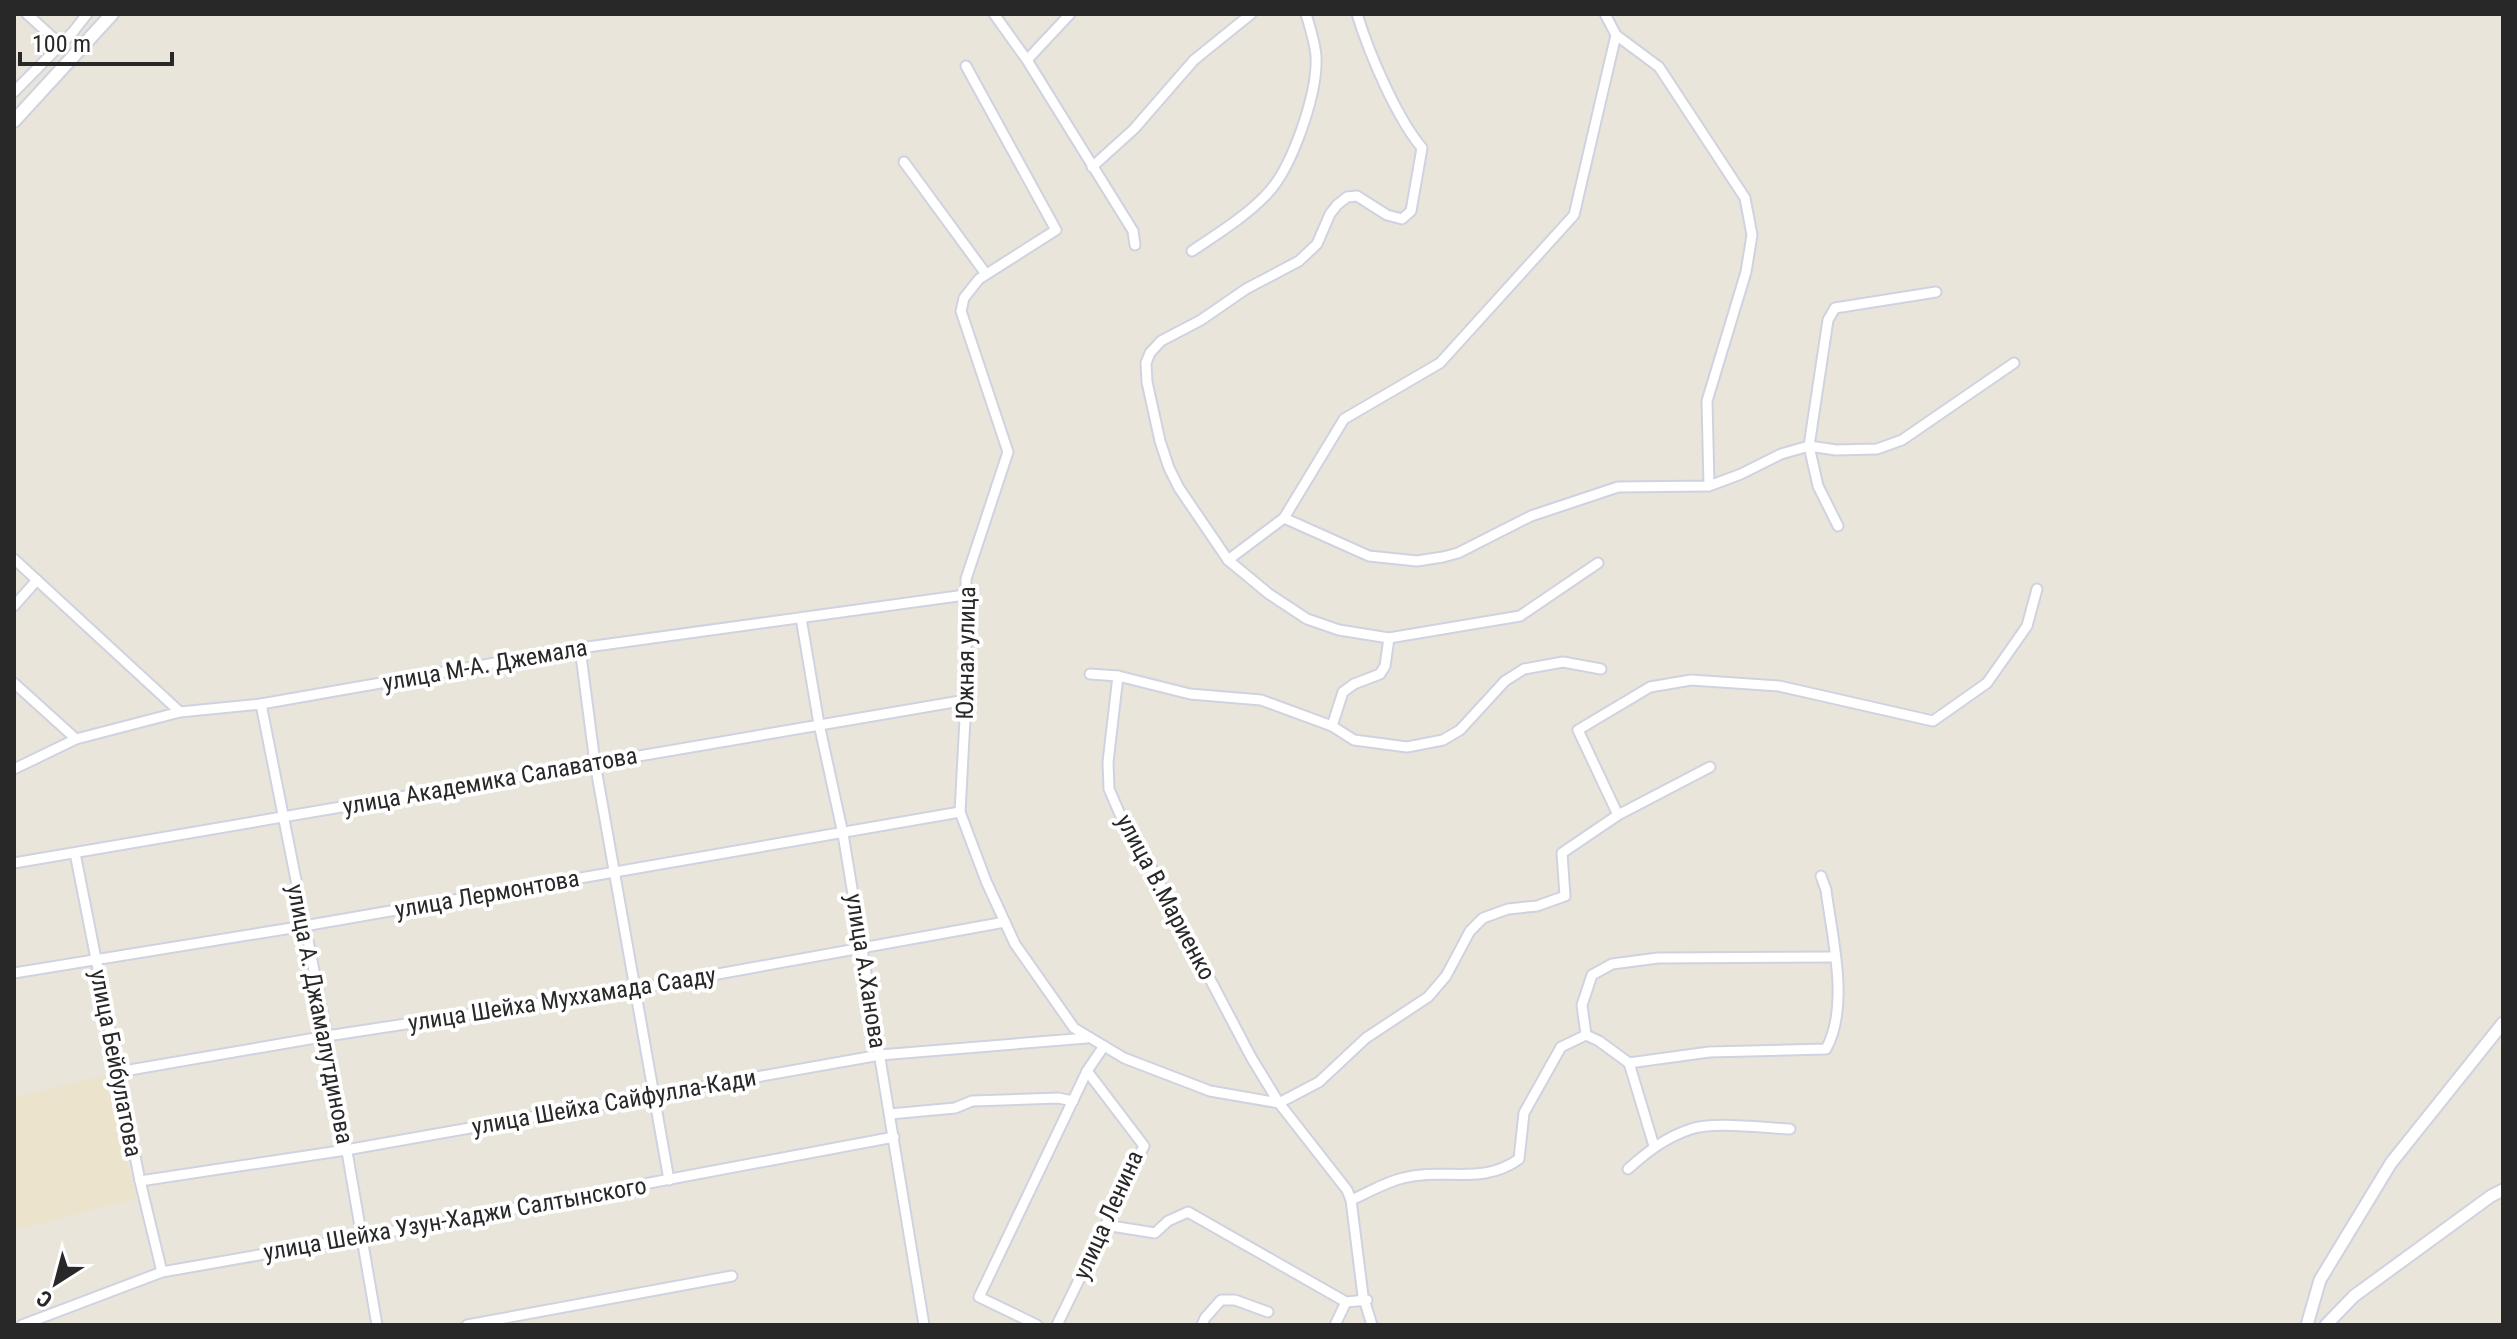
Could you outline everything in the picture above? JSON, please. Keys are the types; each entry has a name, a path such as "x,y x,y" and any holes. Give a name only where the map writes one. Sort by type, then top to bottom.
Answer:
{"main road":[{"path":"14,121 112,14"}],"street":[{"path":"27,14 60,44"},
{"path":"14,92 87,14"},
{"path":"994,14 1027,60 1133,231 1135,245"},
{"path":"1027,60 1070,14"},
{"path":"1092,167 1134,129 1194,60 1251,14"},
{"path":"1192,251 1266,196 1280,179 1290,159 1314,87 1316,55 1306,14"},
{"path":"1357,14 1372,55 1409,133 1422,148 1411,211 1402,219 1387,215 1357,196 1347,197 1330,214 1317,244 1299,261 1161,341 1146,363 1147,382 1169,468 1228,560 1269,594 1307,619 1339,630 1389,638 1520,616 1598,563"},
{"path":"1605,14 1616,35 1659,67 1745,198 1752,235 1746,272 1707,401 1709,486"},
{"path":"1228,560 1284,518 1344,419 1440,363 1574,215 1616,35"},
{"name":"Южная улица","path":"966,66 1056,230 979,279 964,298 961,311 1008,452 966,579 966,700 960,812 1015,944 1074,1028 1124,1058 1210,1091 1279,1103"},
{"path":"904,162 986,274"},
{"path":"1838,526 1818,486 1809,446 1828,320 1835,308 1936,292"},
{"path":"1284,518 1369,556 1417,561 1458,553 1531,516 1618,487 1709,486 1781,454 1809,446 1836,450 1877,449 1902,440 2014,363"},
{"path":"14,559 180,712"},
{"path":"14,606 37,580"},
{"path":"1618,815 1578,730 1650,687 1691,680 1779,686 1933,721 1987,683 2027,626 2037,589"},
{"name":"улица М-А. Джемала","path":"14,769 76,739 180,712 261,704 580,648 965,595"},
{"name":"улица А.Ханова","path":"801,618 819,724 843,834 924,1325"},
{"path":"1332,726 1343,692 1380,674 1385,666 1389,638"},
{"path":"580,648 595,763 669,1180"},
{"path":"1090,674 1118,676 1190,694 1261,700 1332,726 1354,740 1407,747 1429,745 1460,730 1505,681 1524,669 1563,662 1601,669"},
{"name":"улица В.Мариенко","path":"1118,676 1108,762 1109,789 1122,819 1150,865 1251,1057 1279,1103 1347,1190 1351,1200"},
{"path":"14,683 76,739"},
{"name":"улица Академика Салаватова","path":"14,863 966,700"},
{"name":"улица А. Джамалутдинова","path":"261,704 327,1036 377,1325"},
{"path":"1279,1103 1319,1082 1366,1038 1428,997 1446,976 1470,931 1483,918 1508,909 1537,906 1565,896 1562,853 1618,815 1710,767"},
{"name":"улица Лермонтова","path":"14,973 960,812"},
{"name":"улица Бейбулатова","path":"75,853 140,1181 162,1272"},
{"path":"1629,1063 1709,1052 1826,1049 1831,1039 1840,984 1826,890 1821,876"},
{"name":"улица Шейха Муххамада Сааду","path":"118,1072 327,1036 635,989 1005,922"},
{"path":"1586,1035 1582,1005 1592,975 1612,964 1658,958 1835,957"},
{"path":"2307,1325 2320,1280 2391,1163 2503,1023"},
{"path":"1586,1035 1629,1063 1654,1146"},
{"path":"1372,1325 1351,1200 1404,1177 1490,1173 1505,1169 1519,1159 1524,1113 1561,1047 1586,1035"},
{"name":"улица Шейха Сайфулла-Кади","path":"140,1181 346,1150 880,1055 1091,1038"},
{"path":"1037,1325 979,1297 1087,1071 1104,1046"},
{"name":"улица Ленина","path":"1057,1325 1144,1146 1087,1071"},
{"path":"890,1114 955,1108 972,1101 1058,1098 1073,1101"},
{"path":"1628,1169 1654,1146 1693,1128 1790,1129"},
{"name":"улица Шейха Узун-Хаджи Салтынского","path":"22,1325 162,1272 894,1137"},
{"path":"2326,1325 2354,1296 2503,1190"},
{"path":"1105,1225 1155,1233 1168,1221 1188,1212 1346,1302 1366,1300"},
{"path":"467,1325 732,1276"},
{"path":"1202,1325 1221,1300 1235,1300 1268,1312"},
{"path":"1335,1325 1346,1302"}],"shaded area":[{"path":"105,1075 136,1198 14,1231 14,1097"}]}
